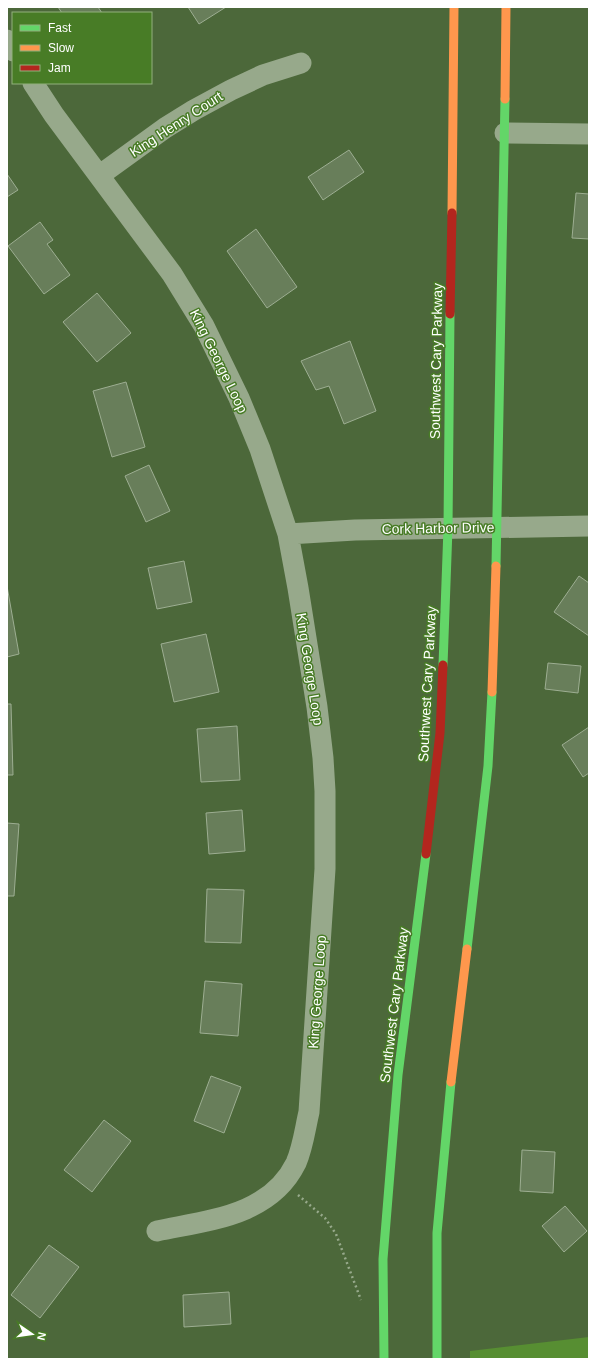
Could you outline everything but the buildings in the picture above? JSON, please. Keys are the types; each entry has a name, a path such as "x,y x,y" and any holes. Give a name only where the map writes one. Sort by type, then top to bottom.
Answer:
{"main road":[{"name":"Southwest Cary Parkway","path":"384,1359 383,1259 398,1074 421,903 440,733 448,528 454,7"},
{"path":"437,1359 437,1233 450,1088 472,916 488,766 494,648 497,528 506,7"}],"street":[{"path":"7,40 12,49"},
{"name":"King Henry Court","path":"100,175 165,128 194,110 263,75 301,64"},
{"name":"King George Loop","path":"34,84 54,114 172,274 204,326 239,398 260,449 288,534 317,707 323,758 326,827 325,876 309,1112 303,1141 296,1162 283,1184 267,1198 250,1209 221,1218 157,1231"},
{"path":"505,133 589,134"},
{"name":"Cork Harbor Drive","path":"288,534 355,530 589,526"}],"path":[{"path":"283,1184 308,1202 325,1218 336,1234 360,1295 362,1307"}],"green space":[{"path":"589,1337 589,1359 470,1359 470,1351"}],"traffic: fast":[{"path":"496,566 505,99"},
{"path":"443,665 448,528 450,314"},
{"path":"467,949 488,766 492,692"},
{"path":"384,1359 383,1259 398,1075 426,854"},
{"path":"437,1359 437,1233 451,1082"}],"traffic: slow":[{"path":"452,213 454,7"},
{"path":"505,99 506,7"},
{"path":"492,692 496,566"},
{"path":"451,1082 467,949"}],"traffic: jam":[{"path":"450,314 452,213"},
{"path":"426,854 440,733 443,665"}]}
